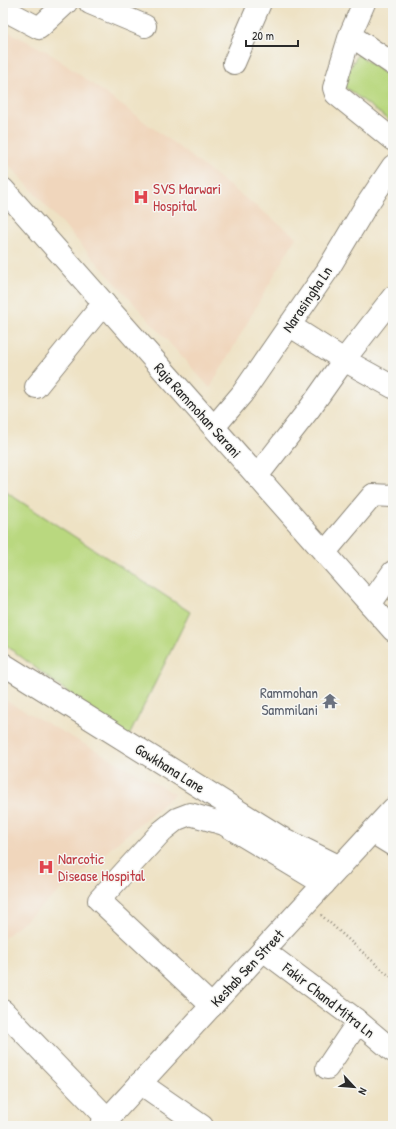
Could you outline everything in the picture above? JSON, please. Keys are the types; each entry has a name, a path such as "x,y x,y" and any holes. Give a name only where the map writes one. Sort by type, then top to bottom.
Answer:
{"street":[{"path":"3,9 39,28 66,3"},
{"path":"90,3 144,26"},
{"path":"234,63 260,3"},
{"path":"364,3 350,35 334,88 336,94 393,140"},
{"path":"350,35 393,64"},
{"name":"Narasingha Ln","path":"214,427 242,394 327,271 364,209 393,166"},
{"name":"Raja Rammohan Sarani","path":"3,189 393,630"},
{"path":"257,476 393,297"},
{"path":"36,387 104,303"},
{"path":"289,325 344,360 393,387"},
{"path":"325,552 373,494 393,495"},
{"path":"370,604 393,572"},
{"name":"Gowkhana Lane","path":"3,664 280,837 340,867"},
{"name":"Keshab Sen Street","path":"105,1122 393,809"},
{"path":"212,1006 99,900 162,830 177,818 190,814 224,824 324,884"},
{"path":"372,832 393,845"},
{"name":"Fakir Chand Mitra Ln","path":"263,950 358,1022 393,1051"},
{"path":"3,1011 105,1122"},
{"path":"327,1068 358,1022"},
{"path":"140,1083 202,1126"}],"path":[{"path":"307,902 393,978"}],"shaded area":[{"name":"SVS Marwari Hospital","path":"3,29 48,52 171,141 296,237 210,388 3,158"},
{"name":"Narcotic Disease Hospital","path":"3,699 175,794 3,939"}],"green space":[{"path":"358,54 393,80 393,123 341,84"},
{"path":"3,490 190,612 128,738 3,643"}],"place":[{"name":"SVS Marwari Hospital","path":"141,197"},
{"name":"Rammohan Sammilani","path":"330,701"},
{"name":"Narcotic Disease Hospital","path":"46,867"}]}
